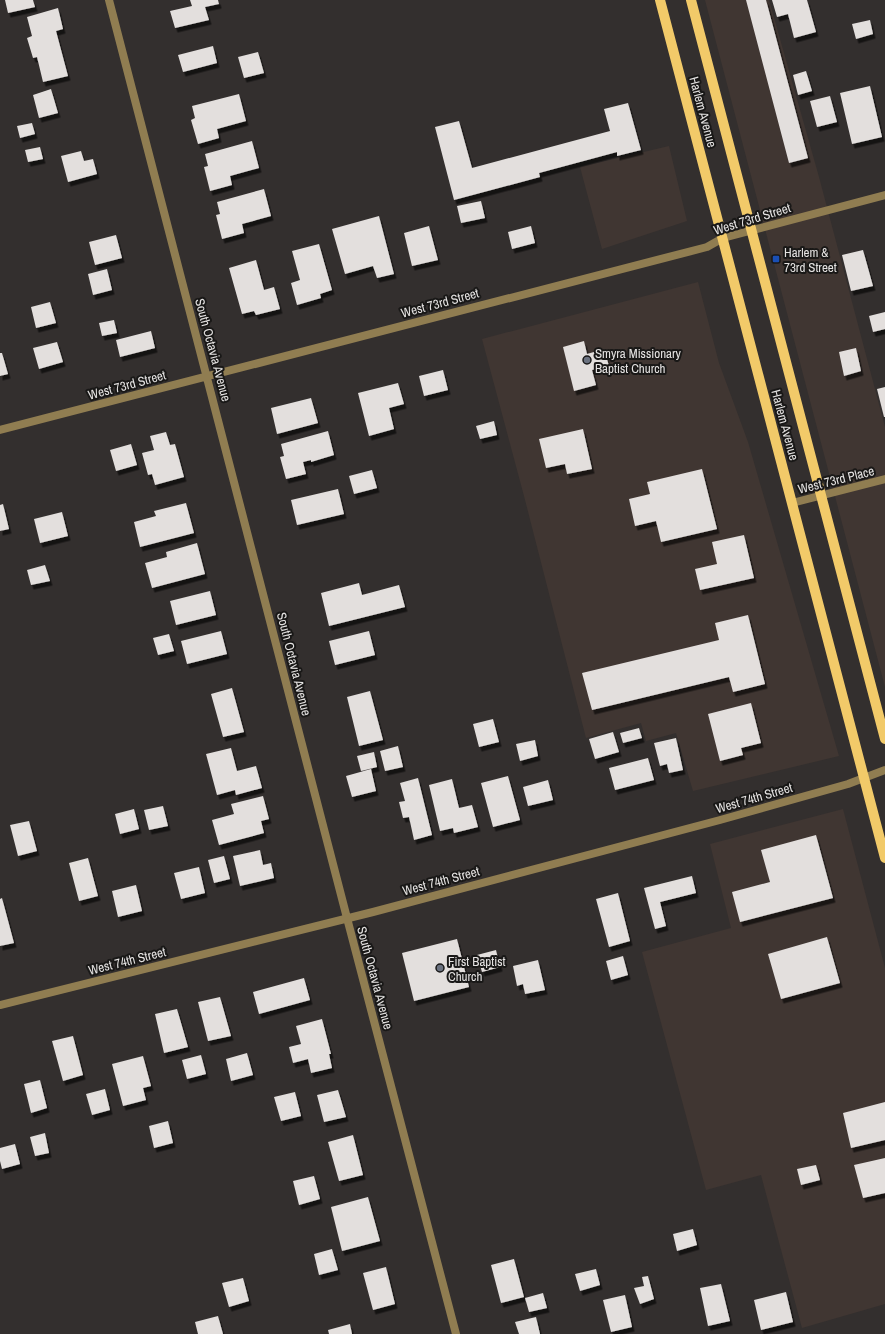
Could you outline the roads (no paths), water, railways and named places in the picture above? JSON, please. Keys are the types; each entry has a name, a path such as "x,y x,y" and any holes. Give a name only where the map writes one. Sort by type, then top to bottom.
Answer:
{"main road":[{"name":"Harlem Avenue","path":"660,0 885,858"},
{"name":"Harlem Avenue","path":"691,0 885,739"}],"street":[{"name":"South Octavia Avenue","path":"109,0 456,1334"},
{"name":"West 73rd Street","path":"0,430 707,247 723,238 885,195"},
{"name":"West 73rd Place","path":"792,503 885,479"},
{"name":"West 74th Street","path":"0,1005 347,918 720,820 848,784 885,770"}],"place":[{"name":"Harlem & 73rd Street","path":"776,259"},
{"name":"Smyra Missionary Baptist Church","path":"587,360"},
{"name":"First Baptist Church","path":"440,968"}]}
